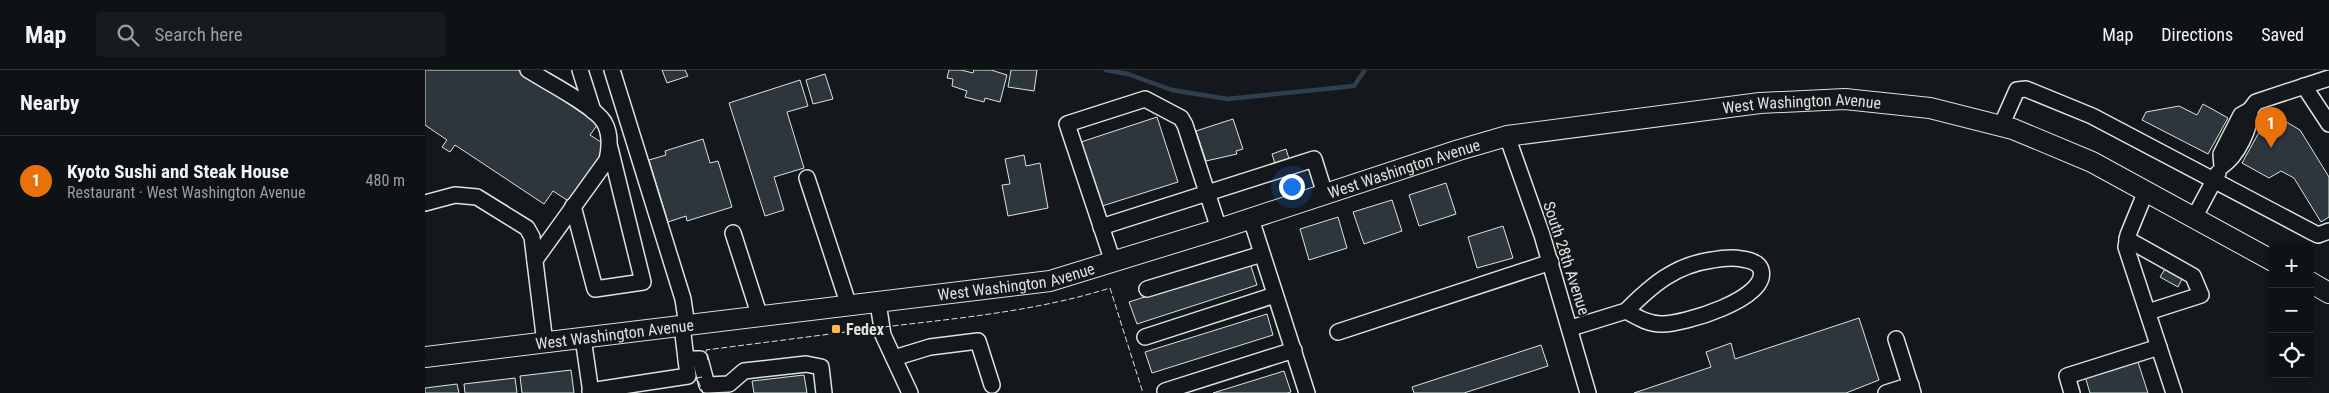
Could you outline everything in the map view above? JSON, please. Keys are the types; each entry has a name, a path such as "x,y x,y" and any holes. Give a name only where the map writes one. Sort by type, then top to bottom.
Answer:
{"main road":[{"name":"West Washington Avenue","path":"425,357 1050,281 1219,230 1507,136 1760,103 1845,99 1931,108 2001,126 2092,162 2269,260"},
{"path":"2314,284 2329,293"}],"lane":[{"path":"528,70 593,111 604,122 609,135 610,148 643,282 595,289 573,206"},
{"path":"579,70 593,111"},
{"path":"583,338 591,392 688,376 683,298 612,70"},
{"path":"2194,218 2222,166 2230,160 2251,121 2250,110 2256,102 2329,78"},
{"path":"2304,86 2329,124"},
{"path":"2001,126 2017,90 2026,89 2092,116 2318,235 2329,231"},
{"path":"1113,262 1067,124 1145,98 1181,118 1219,230"},
{"name":"South 28th Avenue","path":"1507,136 1551,262 1588,393"},
{"path":"535,260 607,160 610,148"},
{"path":"1101,227 1314,159 1325,194"},
{"path":"807,178 849,306"},
{"path":"2146,192 2127,239 2126,247 2174,393"},
{"path":"425,203 455,195 477,197 527,228 532,237 545,343"},
{"path":"1251,219 1307,393"},
{"path":"733,233 760,317"},
{"path":"2127,239 2193,276 2201,295 2148,312"},
{"path":"1147,289 1262,254"},
{"path":"1571,328 1626,311 1652,285 1684,266 1732,257 1750,260 1757,264 1761,271 1761,278 1746,297 1733,305 1680,322 1653,323 1626,311"},
{"path":"1338,332 1551,262"},
{"path":"1145,337 1275,295"},
{"path":"878,303 883,335 911,393"},
{"path":"1887,393 1912,389 1896,339"},
{"path":"894,358 930,347 978,341 992,385"},
{"path":"2072,393 2067,376 2159,347"},
{"path":"1165,392 1294,350"},
{"path":"686,360 700,359 707,385 729,388 745,371 806,364 821,367 824,393"}],"building":[{"path":"425,70 518,70 598,124 590,135 607,146 570,202 553,191 544,204 455,145 450,152 442,147 447,140 425,125"},
{"path":"662,70 685,70 688,76 667,83"},
{"path":"949,70 973,73 974,70 991,70 1007,75 1000,102 985,98 984,102 965,97 967,91 952,86 953,79 947,78"},
{"path":"1011,70 1037,70 1034,91 1008,87"},
{"path":"825,74 833,99 813,104 806,80"},
{"path":"800,80 808,106 787,112 804,168 774,177 784,210 765,216 729,103"},
{"path":"2203,104 2228,118 2208,154 2142,120 2146,112 2179,106 2197,115"},
{"path":"2268,116 2276,120 2278,117 2300,130 2329,177 2329,217 2321,222 2294,178 2281,171 2269,178 2242,163"},
{"path":"1157,117 1178,182 1099,207 1078,143"},
{"path":"1233,119 1243,149 1236,151 1237,154 1206,161 1196,131"},
{"path":"703,139 710,163 718,161 732,207 687,221 686,216 668,222 649,160 666,155 665,151"},
{"path":"1286,149 1290,162 1276,167 1272,154"},
{"path":"1024,155 1026,166 1040,163 1048,208 1008,216 1002,185 1010,184 1005,159"},
{"path":"1446,183 1456,214 1419,226 1409,195"},
{"path":"1392,200 1402,231 1364,244 1353,212"},
{"path":"1338,217 1347,248 1309,260 1300,229"},
{"path":"1503,226 1513,258 1477,268 1468,237"},
{"path":"1250,263 1257,285 1137,324 1129,302"},
{"path":"2165,269 2182,279 2178,287 2160,277"},
{"path":"1267,314 1273,335 1152,373 1145,352"},
{"path":"1859,318 1879,380 1846,393 1634,393 1711,367 1706,352 1731,343 1735,359"},
{"path":"1541,345 1548,366 1464,393 1414,393 1412,387"},
{"path":"2137,359 2148,393 2090,393 2085,376"},
{"path":"571,370 574,393 522,393 520,376"},
{"path":"1284,371 1291,392 1213,393"},
{"path":"804,375 807,393 754,393 752,381"},
{"path":"515,378 517,393 465,393 464,384"},
{"path":"457,384 459,393 425,393 425,388"}],"waterway":[{"path":"1106,70 1128,74 1172,90 1227,99 1354,86 1365,70"}],"fence":[{"path":"884,327 970,317 1055,303 1110,288 1143,393"},
{"path":"708,360 706,350 877,328"},
{"path":"702,377 697,378 703,393"}],"place":[{"name":"Kyoto Sushi and Steak House","path":"2271,148"},
{"name":"Fedex","path":"836,329"}]}
